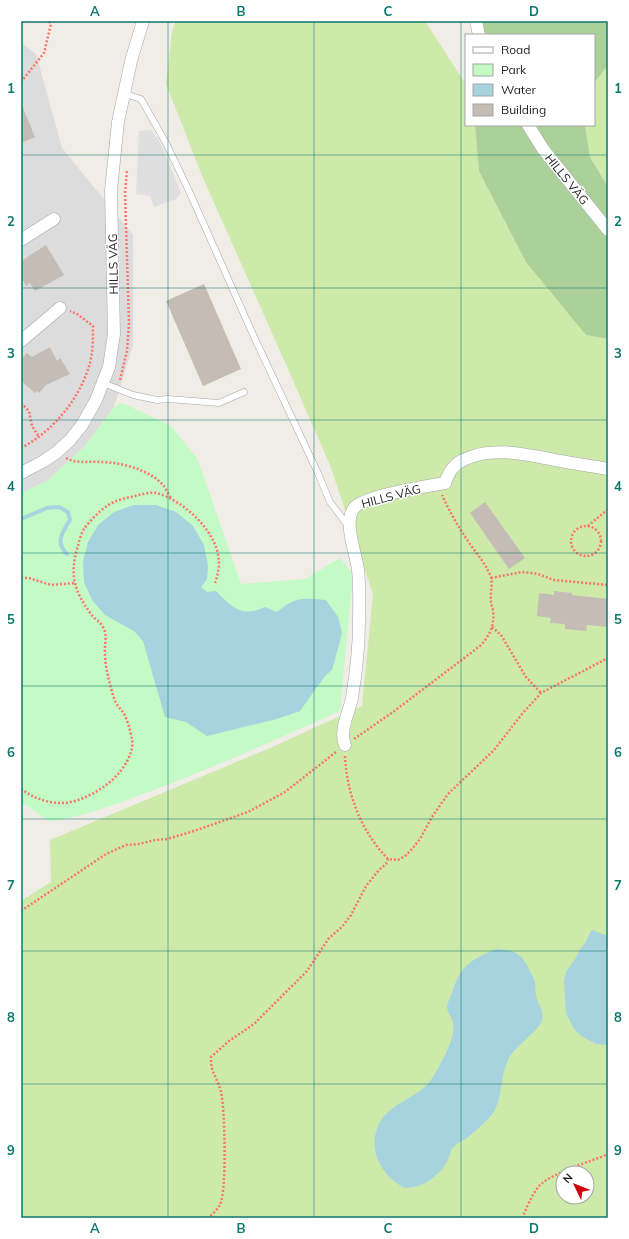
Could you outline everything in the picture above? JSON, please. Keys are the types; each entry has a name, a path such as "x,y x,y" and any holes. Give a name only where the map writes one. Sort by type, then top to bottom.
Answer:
{"street":[{"name":"HILLS VÄG","path":"21,473 44,461 70,440 82,425 96,400 109,367 114,334 111,190 118,122 131,61 143,21"},
{"path":"476,21 479,34"},
{"name":"HILLS VÄG","path":"529,126 543,150 608,230"},
{"path":"21,240 54,219"},
{"path":"21,341 60,308"},
{"path":"445,483 452,469 462,460 486,453 504,452 523,454 608,469"},
{"name":"HILLS VÄG","path":"345,745 342,738 352,697 359,643 358,570 350,527 351,513 356,505 364,501 445,483"}],"lane":[{"path":"125,94 141,99 166,142 330,502 350,527"},
{"path":"103,383 133,395 157,400 168,399 219,403 244,392"}],"path":[{"path":"21,82 44,53 51,24 49,21"},
{"path":"21,448 34,442 60,417 72,402 89,366 93,326 77,314 60,308"},
{"path":"21,403 29,411 32,426 40,437"},
{"path":"66,458 72,462 101,462 135,468 153,476 162,484 172,499"},
{"path":"21,912 106,854 126,845 167,839 248,812 291,788 345,745 480,646 486,639 492,627 493,611 491,601 491,578 484,564 449,511 442,495 445,483"},
{"path":"21,789 42,801 58,804 73,802 89,796 110,782 124,767 132,747 130,730 125,716 116,704 110,684 104,652 106,636 103,626 92,616 78,595 74,583 74,562 83,530 107,506 123,499 142,494 155,493 177,501 202,523 211,536 217,552 219,563 215,584"},
{"path":"588,527 593,528 599,535 600,544 596,553 582,556 577,554 571,546 571,536 578,528 588,527 608,509"},
{"path":"491,578 522,572 538,574 554,580 608,585"},
{"path":"21,578 29,578 51,585 74,583"},
{"path":"492,627 500,635 526,677 542,693"},
{"path":"345,745 348,781 354,803 364,827 378,849 388,859 398,860 405,856 420,839 448,794 494,750 522,714 542,693 608,658"},
{"path":"207,1218 220,1205 224,1172 224,1117 222,1099 217,1081 210,1066 211,1058 229,1042 254,1024 307,971 329,938 342,928 351,915 366,886 386,864 388,859"},
{"path":"522,1218 527,1206 540,1186 549,1178 608,1154"}],"shaded area":[{"path":"21,43 36,54 62,148 133,235 133,345 114,407 85,446 47,481 21,493"},
{"path":"151,130 160,142 181,193 176,199 154,207 150,196 136,194 139,131"}],"green space":[{"path":"176,21 425,21 465,83 465,126 475,126 479,171 586,335 608,339 608,1218 21,1218 21,901 51,882 50,840 270,748 362,706 373,594 330,465 203,178 166,84 172,32"},
{"path":"480,21 608,21 608,65 595,82 595,34 484,34"},
{"path":"608,65 608,187 590,157 585,126 595,126 595,82"},
{"path":"475,126 585,126 590,157 608,187 608,339 586,335 526,262 479,171"},
{"path":"122,403 171,426 198,460 241,584 305,579 340,558 353,574 340,711 175,782 114,805 88,813 49,821 21,802 21,493 47,481 85,446 114,407"}],"water":[{"path":"134,505 156,505 176,512 193,526 204,545 208,566 207,579 201,587 207,592 216,591 238,610 250,612 265,607 277,612 289,603 300,599 326,600 338,617 342,633 332,670 325,676 300,711 277,719 207,736 186,722 165,717 143,641 134,631 105,615 92,600 84,582 83,561 88,542 98,525 114,512"},
{"path":"592,930 608,936 608,1045 596,1044 581,1036 574,1029 566,1013 564,981 566,972 586,942"},
{"path":"496,949 508,950 516,953 523,959 535,981 536,996 542,1010 542,1020 537,1029 512,1053 509,1058 504,1071 498,1104 493,1113 464,1140 453,1147 444,1166 432,1179 418,1186 410,1188 403,1187 389,1177 380,1165 375,1151 375,1136 377,1129 381,1121 392,1109 426,1086 433,1077 443,1059 452,1037 453,1023 447,1006 455,983 463,969 479,957"}],"building":[{"path":"21,103 35,137 23,142 21,137"},
{"path":"46,245 64,275 35,291 30,283 26,286 21,276 21,261"},
{"path":"204,284 241,369 203,386 166,301"},
{"path":"50,347 57,361 60,358 70,374 46,385 39,393 37,391 35,393 21,381 21,359 27,353 32,357"},
{"path":"485,502 525,558 509,569 470,513"},
{"path":"554,591 572,593 572,595 608,599 608,627 587,625 586,631 565,629 565,624 550,623 551,618 537,616 539,593 554,595"}],"waterway":[{"path":"21,519 47,508 59,507 68,512 70,520 61,537 61,545 67,554"}]}
